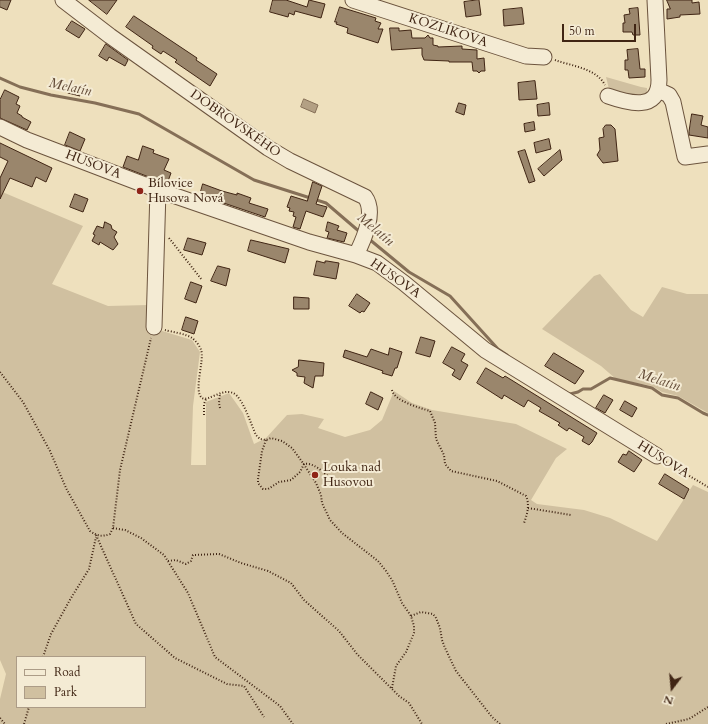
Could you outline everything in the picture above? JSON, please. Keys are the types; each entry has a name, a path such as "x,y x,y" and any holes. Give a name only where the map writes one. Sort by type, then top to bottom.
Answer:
{"street":[{"name":"DOBROVSKÉHO","path":"63,0 110,36 268,148 290,161 365,197 369,203 370,211 364,235 356,255"},
{"name":"KOZLÍKOVA","path":"353,0 389,6 526,56 544,57"},
{"path":"608,96 630,103 641,103 654,97 658,90 659,80 655,0"},
{"path":"658,90 669,95 673,102 685,157 708,154"},
{"name":"HUSOVA","path":"0,127 27,140 158,190 309,242 356,255 377,263 404,283 485,350 657,456"},
{"path":"154,327 158,190"}],"path":[{"path":"544,57 594,74 602,81 608,96"},
{"path":"157,223 202,280"},
{"path":"0,372 23,402 50,451 67,490 90,531 103,537 110,534 113,528 120,470 154,327 191,337 201,349 202,355 199,390 202,398 206,399"},
{"path":"392,390 392,392 400,400 430,411 435,423 436,439 444,455 445,464 451,471 497,481 526,496 528,500 528,508 524,523"},
{"path":"204,415 204,404 206,399 229,391 235,393 240,398 256,435 260,439 266,440 271,438 285,442 292,448 304,464 319,489 322,503 330,520 342,533 381,564 392,580 406,610 411,616 414,626 414,633 406,652 396,666 392,688"},
{"path":"220,393 220,408"},
{"path":"266,440 262,451 258,479 258,483 262,490 268,489 279,482 291,480 300,472 304,464"},
{"name":"HUSOVA","path":"657,456 708,487"},
{"path":"304,464 306,463 314,466 335,482"},
{"path":"528,508 570,515"},
{"path":"113,528 125,530 141,538 164,555 188,593 215,657 280,706 293,724"},
{"path":"43,656 51,634 89,570 96,535"},
{"path":"96,535 136,624 175,658 227,684 244,686 264,717"},
{"path":"168,561 176,560 186,564 191,561 193,555 219,554 241,563 268,571 291,583 304,600 339,631 357,654 399,696 409,703 422,724"},
{"path":"411,616 421,612 433,614 440,628 445,648 456,671 492,717 500,724"},
{"path":"666,724 689,719 708,707"},
{"path":"24,724 29,708"},
{"path":"0,718 5,724"}],"green space":[{"path":"606,77 647,88 647,96 610,93"},
{"path":"0,191 83,226 52,284 108,306 148,305 149,327 192,340 200,352 193,406 191,465 206,465 206,402 229,393 243,413 254,444 266,438 287,415 302,414 324,419 318,428 345,437 370,430 382,420 394,391 412,403 432,410 516,424 567,449 556,458 531,500 537,504 584,510 610,518 657,541 693,485 708,492 708,724 0,724 0,699 6,674 0,660"},
{"path":"600,274 631,310 643,317 662,287 687,294 708,294 708,413 678,396 662,392 652,386 616,379 601,366 542,329 594,276"}],"shaded area":[{"path":"304,99 318,105 315,113 301,107"}],"building":[{"path":"0,0 11,0 7,10 0,7"},
{"path":"89,0 117,0 107,14"},
{"path":"273,0 286,0 307,7 309,0 325,4 321,18 295,11 294,15 289,13 288,17 270,12"},
{"path":"479,0 481,15 466,17 464,2"},
{"path":"667,0 692,0 692,3 699,2 700,14 680,15 680,17 667,19 667,9 670,9"},
{"path":"340,7 376,18 375,21 381,23 378,29 383,29 378,43 347,33 348,28 336,24 337,22 335,22"},
{"path":"522,8 524,24 504,26 503,10"},
{"path":"638,8 640,35 633,35 632,32 623,32 623,23 625,23 624,15 630,14 629,9"},
{"path":"134,16 197,58 196,60 217,74 210,86 175,62 177,60 163,51 161,54 152,48 153,46 126,27"},
{"path":"72,21 85,29 79,38 66,30"},
{"path":"390,28 399,28 399,31 411,30 412,38 425,38 428,35 430,38 433,38 433,45 438,47 462,46 462,49 477,50 477,59 484,58 485,71 481,71 479,73 477,71 473,71 472,62 424,60 422,48 392,50"},
{"path":"106,44 128,60 125,66 109,57 107,61 99,56"},
{"path":"638,49 640,69 645,69 645,77 629,78 628,70 625,70 625,60 628,60 627,50"},
{"path":"535,81 537,99 519,100 518,83"},
{"path":"70,86 82,89 80,96 68,93"},
{"path":"5,90 19,97 16,104 20,106 17,113 31,122 27,130 0,118 0,100"},
{"path":"459,103 466,105 464,115 456,112"},
{"path":"549,103 550,115 538,116 537,105"},
{"path":"692,114 703,116 701,125 708,127 708,138 689,135"},
{"path":"534,122 535,130 525,132 524,124"},
{"path":"606,125 611,125 615,129 618,161 603,163 597,155 600,150 599,138 604,137 603,129"},
{"path":"70,132 85,139 80,151 65,145"},
{"path":"549,139 551,149 536,153 534,143"},
{"path":"0,143 52,168 46,182 36,177 32,187 10,178 0,199 0,178 8,161 0,157"},
{"path":"143,146 154,150 153,153 169,159 164,170 171,173 167,184 123,167 127,156 138,160"},
{"path":"525,150 535,181 529,183 518,152"},
{"path":"560,150 562,160 544,176 538,169"},
{"path":"313,182 322,186 316,204 327,207 323,217 306,211 300,229 293,227 296,217 293,216 294,212 289,211 290,208 287,207 291,196 307,201"},
{"path":"203,184 222,191 237,195 237,193 251,198 249,203 268,209 265,217 200,195"},
{"path":"75,194 88,199 83,212 70,207"},
{"path":"105,222 111,225 112,229 117,232 114,237 118,244 113,250 100,242 99,245 92,241 95,235 93,234 97,226 103,228"},
{"path":"328,222 339,226 337,230 347,233 344,242 327,238 329,232 326,231"},
{"path":"188,238 206,243 202,255 184,250"},
{"path":"251,240 289,249 285,263 248,251"},
{"path":"317,261 325,263 325,261 327,261 339,263 336,279 314,275"},
{"path":"218,266 230,269 226,286 211,281"},
{"path":"191,282 202,286 196,303 185,299"},
{"path":"357,294 370,303 364,312 362,311 360,313 349,306"},
{"path":"294,297 309,298 309,309 294,309"},
{"path":"186,317 198,321 194,334 182,330"},
{"path":"421,337 435,341 430,357 416,353"},
{"path":"452,347 465,354 461,361 468,365 460,380 452,375 455,370 443,363"},
{"path":"390,348 402,352 397,368 395,368 392,376 382,373 383,371 343,357 345,350 367,357 371,349 388,355"},
{"path":"554,353 584,371 575,384 545,366"},
{"path":"299,360 324,363 323,376 315,376 313,388 304,383 305,377 297,376 297,373 292,370 298,367"},
{"path":"486,368 503,378 505,376 597,433 592,442 589,445 582,441 584,437 569,428 567,431 558,425 560,423 539,411 541,408 528,400 524,407 504,395 502,399 477,383"},
{"path":"371,392 383,398 378,410 366,404"},
{"path":"604,395 613,400 605,413 596,408"},
{"path":"625,401 637,408 632,417 620,410"},
{"path":"629,451 642,460 634,472 618,462 623,454 626,455"},
{"path":"665,474 689,489 684,499 659,484"}],"waterway":[{"name":"Melatín","path":"0,78 20,87 139,114 254,180 326,203 361,233"},
{"name":"Melatín","path":"369,239 409,272 450,296 498,349 507,355"},
{"name":"Melatín","path":"566,393 570,394 583,389 591,389 610,378 652,388 662,395 678,398 708,415"}],"place":[{"name":"Bílovice Husova Nová","path":"140,191"},
{"name":"Louka nad Husovou","path":"315,475"}]}
